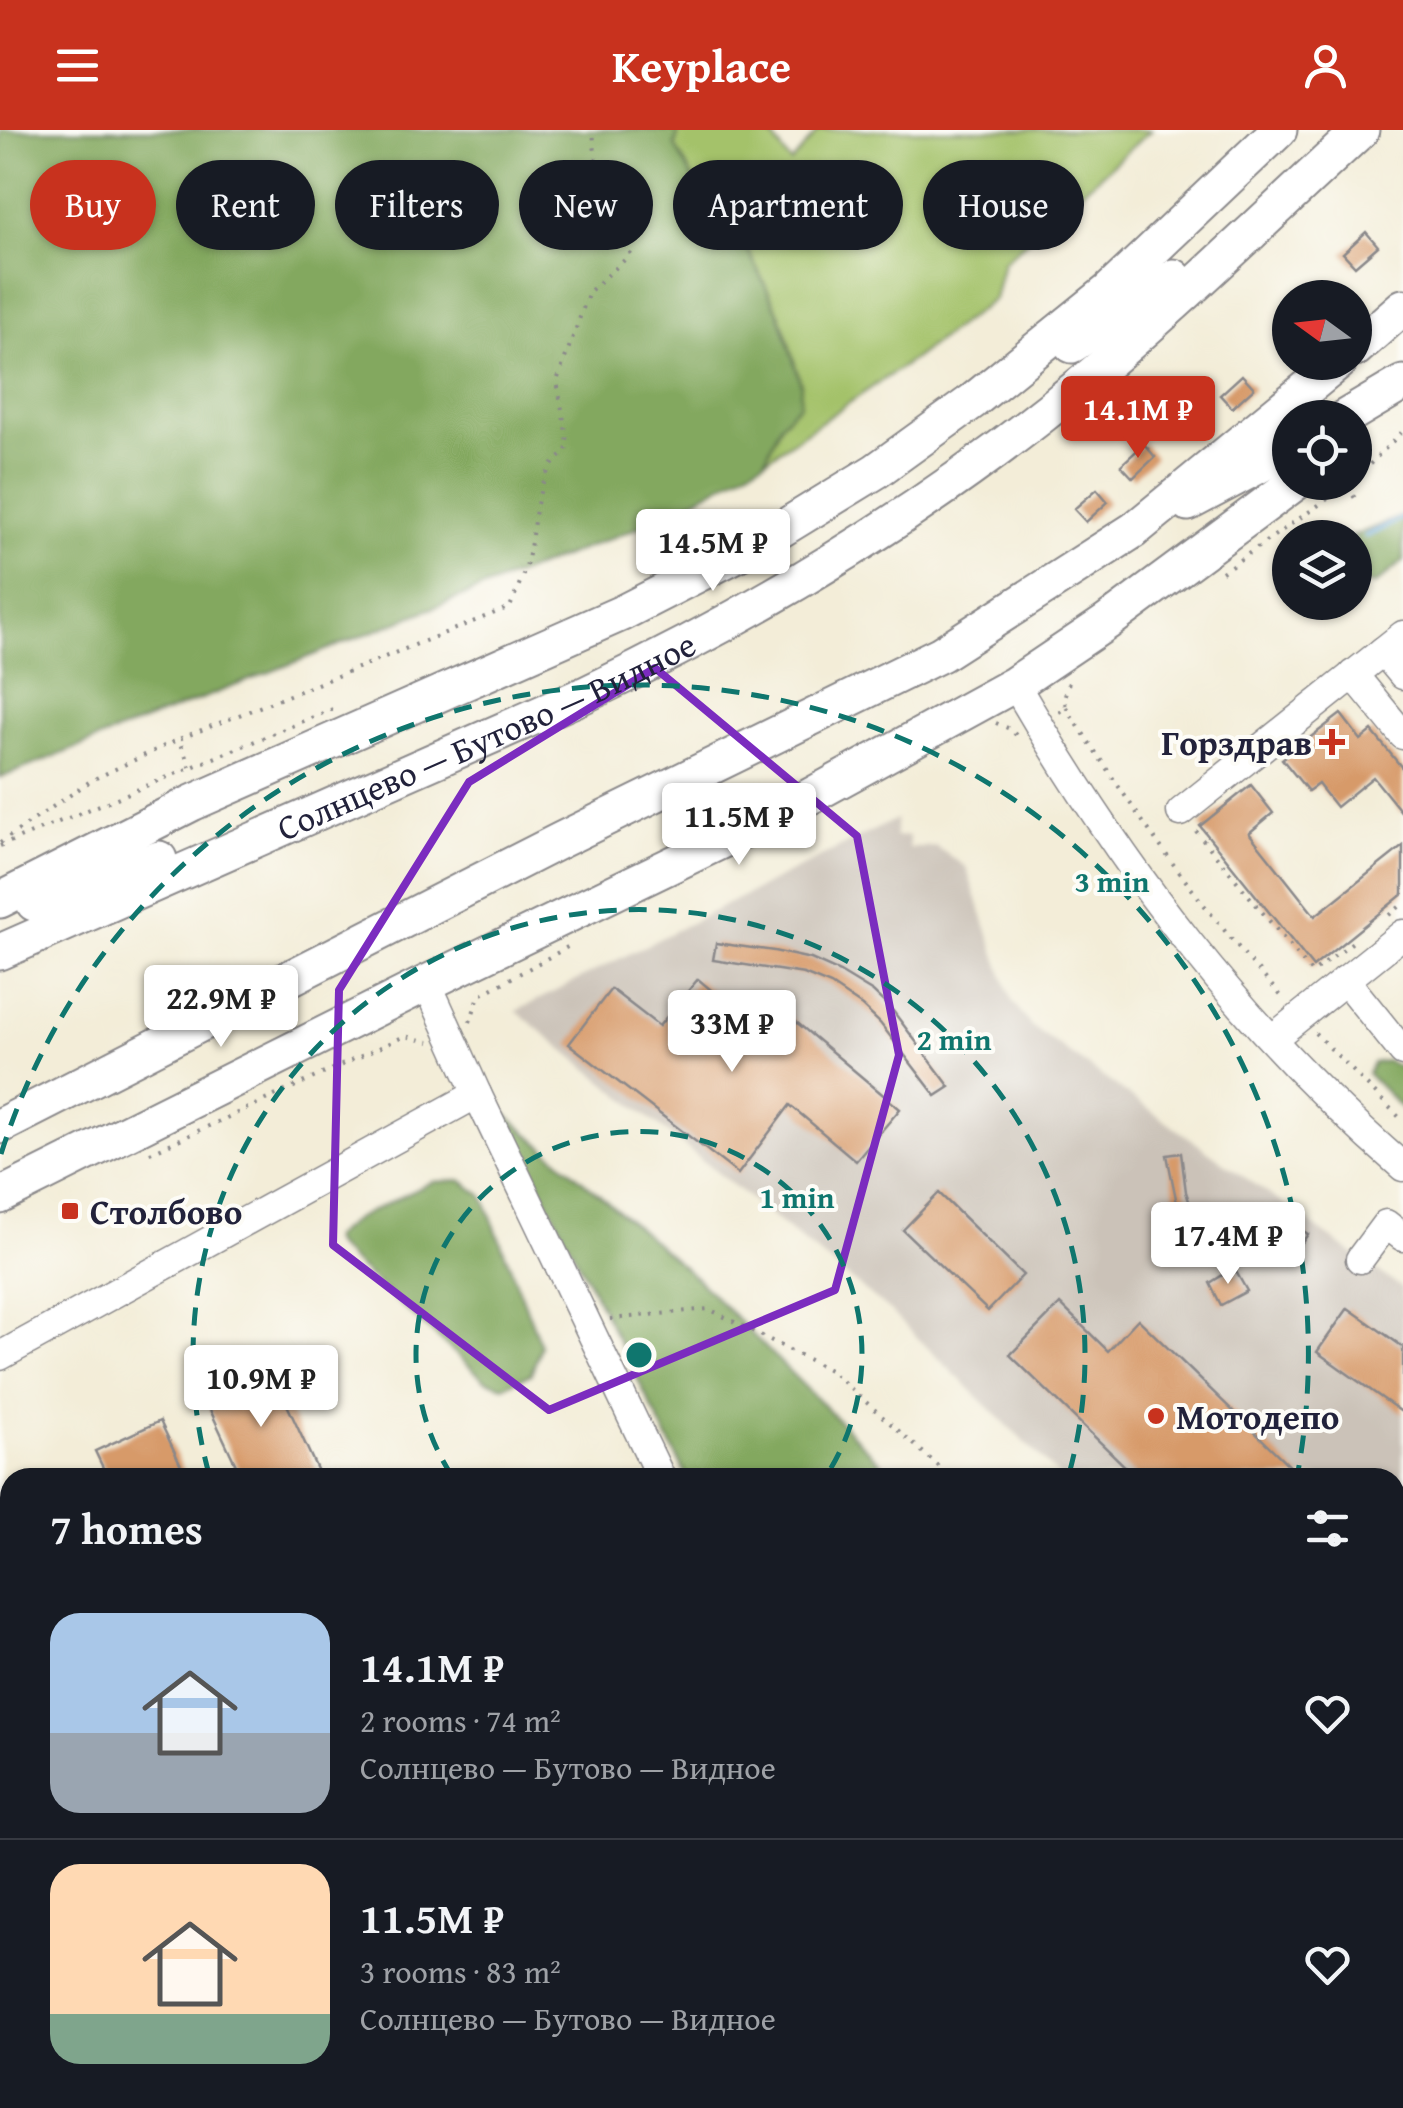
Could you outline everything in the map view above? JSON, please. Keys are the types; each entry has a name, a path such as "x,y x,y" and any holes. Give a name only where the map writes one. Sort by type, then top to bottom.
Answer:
{"main road":[{"path":"0,900 192,803 622,613 740,553 876,471 973,401 1109,292 1280,130"},
{"name":"Солнцево — Бутово — Видное","path":"0,952 668,655 842,557 990,455 1083,383 1361,130"},
{"path":"973,401 1094,333 1304,182"},
{"path":"1372,334 1403,307"},
{"path":"1134,530 1317,380"},
{"path":"1372,402 1403,384"},
{"path":"1372,413 1403,384"},
{"path":"0,1126 562,840 941,654 1134,530 1272,460"},
{"path":"0,1196 784,810 1015,684 1272,500"},
{"path":"0,915 420,768"},
{"path":"0,876 192,803"}],"street":[{"path":"1181,812 1393,643 1403,675"},
{"path":"1353,674 1403,736"},
{"path":"1015,684 1066,771 1143,886 1204,965 1364,1134 1403,1168"},
{"path":"1272,1039 1403,934"},
{"path":"1345,980 1403,1052"},
{"path":"427,983 656,1468"},
{"path":"0,1356 477,1094"},
{"path":"1380,1244 1403,1256"}],"path":[{"path":"0,844 92,780 179,740 510,608 527,562 538,497 555,459 566,454 568,444 557,381 589,292 630,255 635,238 596,166 593,130"},
{"path":"1372,462 1403,431"},
{"path":"0,844 344,705"},
{"path":"1066,708 1180,876 1236,946 1352,1074 1403,1121"},
{"path":"179,740 190,767"},
{"path":"1181,812 1312,973"},
{"path":"141,1157 405,1036 439,1044"},
{"path":"585,1322 709,1309 831,1371 941,1468"}],"highlighted area":[{"path":"655,668 857,836 899,1055 835,1290 549,1410 333,1245 339,990 469,782"}],"shaded area":[{"path":"896,819 895,837 909,836 909,848 935,846 966,867 1012,1001 1031,1026 1403,1289 1403,1468 1051,1468 891,1312 516,1011"}],"green space":[{"path":"0,130 679,130 675,146 683,160 673,160 673,250 748,250 779,314 801,384 800,404 781,423 765,460 662,518 0,778"},
{"path":"679,130 768,130 789,160 683,160 675,146"},
{"path":"819,130 1151,130 1084,190 1084,160 923,160 923,250 1016,250 1003,262 994,299 765,460 781,423 800,404 789,343 747,250 903,250 903,160 794,160"},
{"path":"1403,516 1403,561 1376,584 1372,584 1372,528"},
{"path":"1387,1061 1403,1069 1403,1110 1367,1073 1373,1063"},
{"path":"502,1111 696,1278 886,1468 682,1468"},
{"path":"461,1180 483,1196 541,1346 531,1374 504,1386 485,1380 334,1245 332,1238 355,1219 432,1182"}],"building":[{"path":"1366,232 1378,246 1355,266 1343,253"},
{"path":"1242,375 1254,388 1232,408 1220,395"},
{"path":"1144,444 1155,457 1133,478 1121,465"},
{"path":"1097,489 1108,502 1086,522 1074,509"},
{"path":"1341,714 1361,740 1372,731 1403,769 1403,814 1373,777 1336,807 1318,784 1308,791 1282,759"},
{"path":"1251,785 1273,813 1249,833 1315,916 1403,846 1403,894 1313,967 1200,826"},
{"path":"716,943 811,959 873,992 893,1011 950,1087 936,1096 880,1023 831,985 804,974 713,960"},
{"path":"698,979 763,1034 782,1010 900,1109 856,1161 790,1105 738,1174 569,1044 611,989 659,1026"},
{"path":"1181,1153 1186,1192 1205,1249 1194,1253 1180,1218 1167,1155"},
{"path":"939,1193 1023,1275 988,1311 903,1230"},
{"path":"1274,1211 1308,1234 1294,1254 1260,1230"},
{"path":"1234,1268 1247,1291 1221,1305 1210,1283"},
{"name":"Мотодепо","path":"1060,1304 1108,1351 1138,1319 1292,1468 1127,1468 1010,1355"},
{"path":"1348,1308 1403,1347 1403,1413 1317,1352"},
{"path":"270,1368 316,1468 237,1468 205,1399"},
{"path":"160,1421 182,1468 103,1468 95,1451"}],"waterway":[{"path":"1372,533 1403,518"}],"place":[{"name":"Горздрав","path":"1332,742"},
{"name":"Столбово","path":"70,1211"},
{"name":"Мотодепо","path":"1156,1416"}]}
